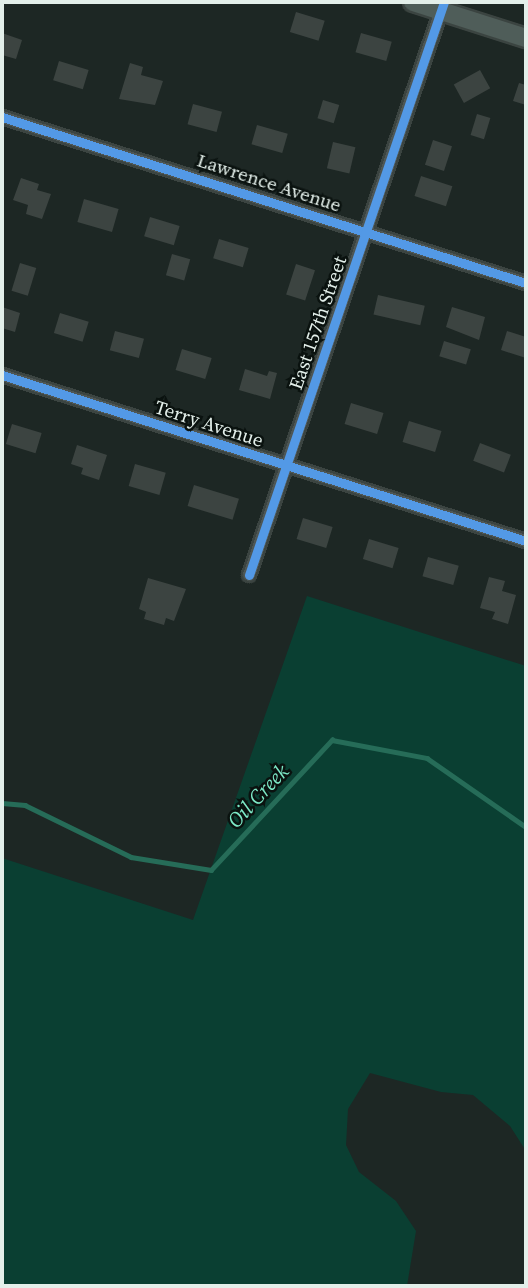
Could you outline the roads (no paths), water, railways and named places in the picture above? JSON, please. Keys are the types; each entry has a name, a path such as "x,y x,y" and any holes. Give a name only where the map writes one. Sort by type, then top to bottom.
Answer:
{"street":[{"path":"413,2 443,6 526,38"},
{"name":"East 157th Street","path":"249,575 443,6"},
{"name":"Lawrence Avenue","path":"2,117 526,283"},
{"name":"Terry Avenue","path":"2,376 526,541"}],"waterway":[{"name":"Oil Creek","path":"2,803 25,805 131,857 211,870 332,740 427,758 526,827"}]}
